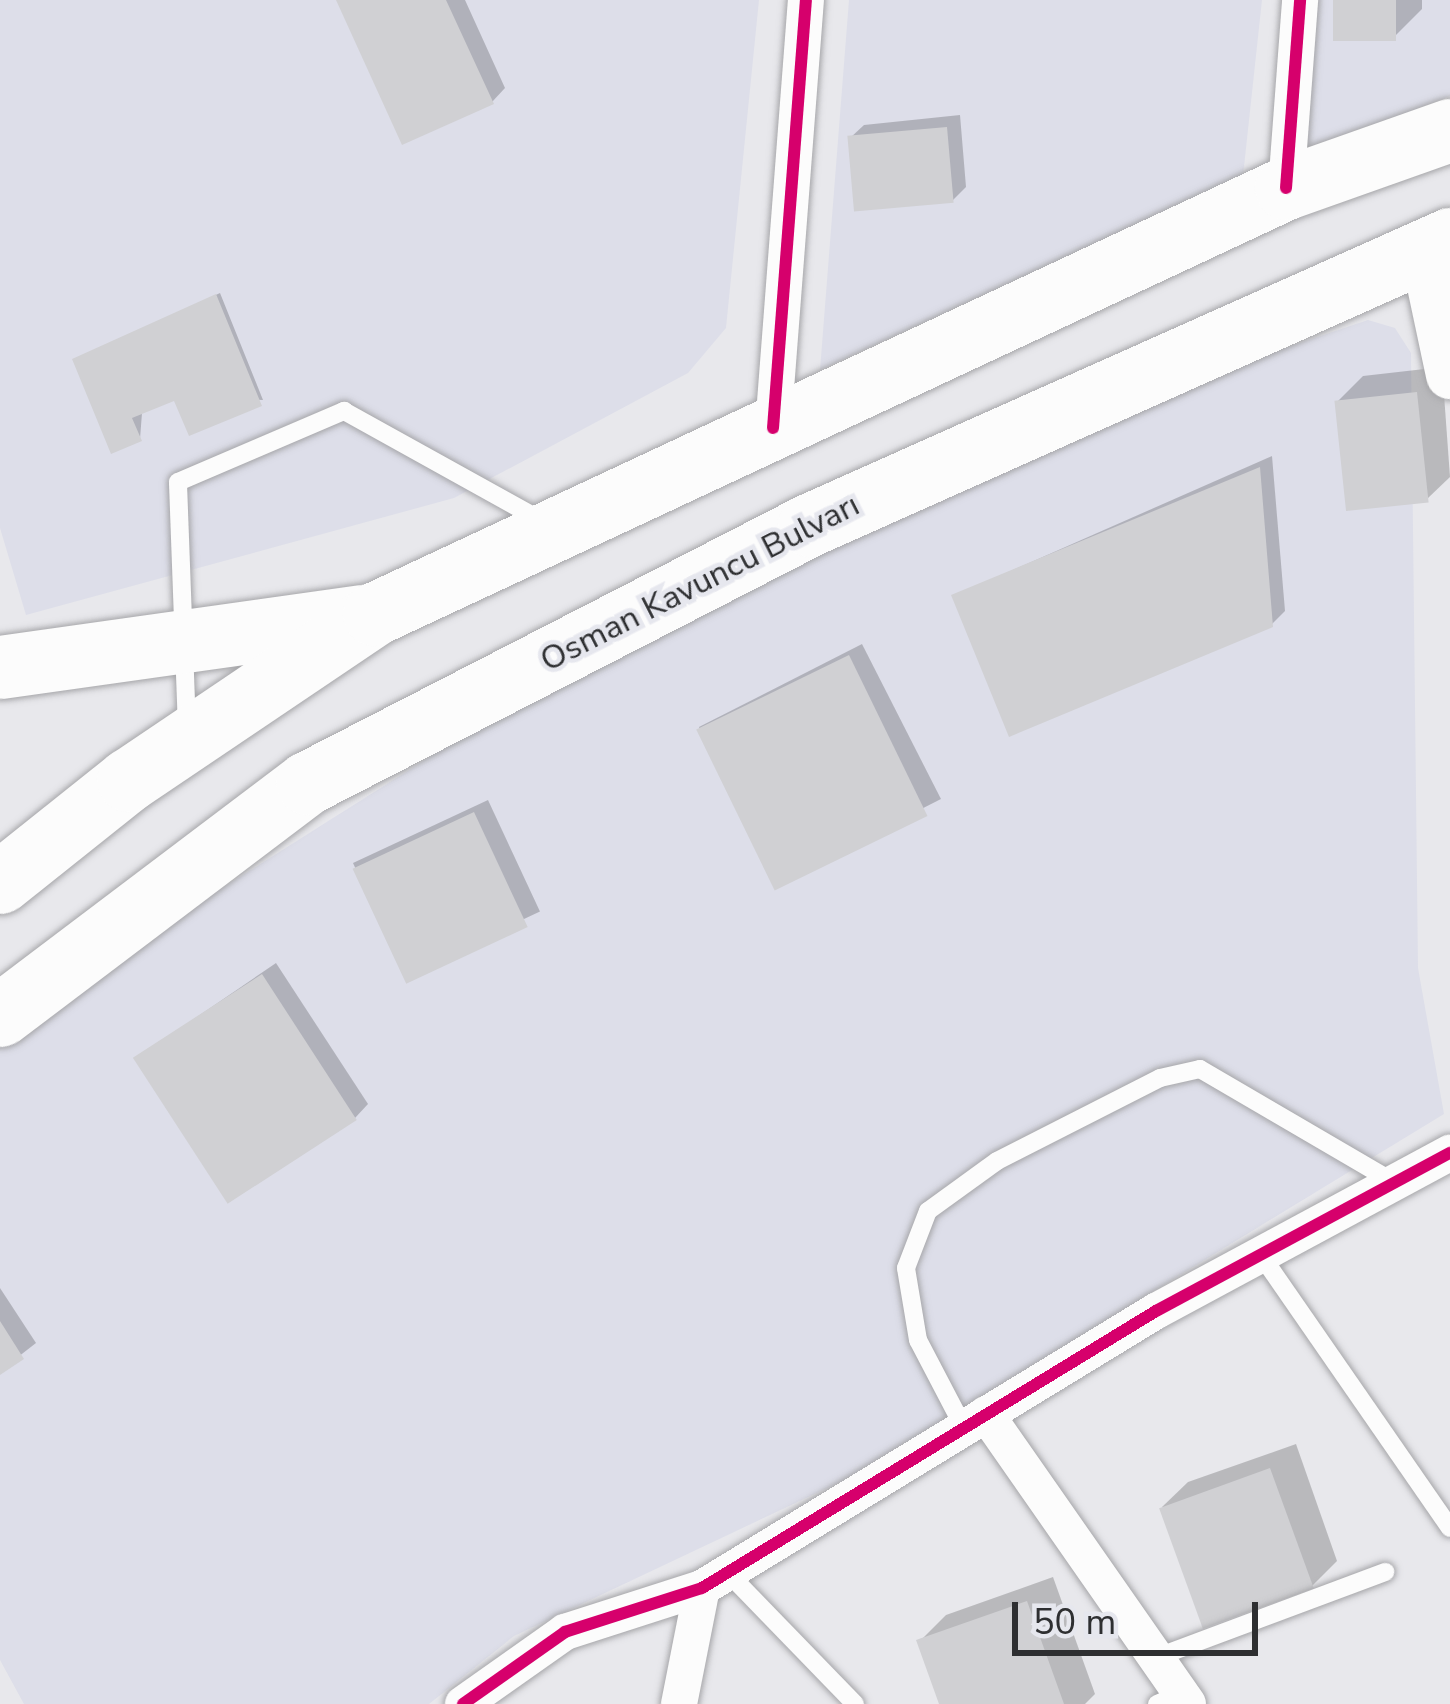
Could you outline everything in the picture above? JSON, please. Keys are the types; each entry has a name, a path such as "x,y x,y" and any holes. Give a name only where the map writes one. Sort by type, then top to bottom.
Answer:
{"highway":[{"path":"0,882 188,740 374,614 1286,188 1450,130"},
{"name":"Osman Kavuncu Bulvarı","path":"0,1015 307,782 809,525 1441,228"},
{"path":"0,667 374,614"}],"street":[{"path":"773,428 806,0"},
{"path":"1286,188 1300,0"},
{"path":"1441,228 1450,375"},
{"path":"463,1704 565,1632 714,1580 1261,1255 1450,1154"},
{"path":"975,1421 1155,1658 1175,1701"},
{"path":"679,1704 714,1580"}],"lane":[{"path":"188,740 179,642 178,482 344,411 556,529"},
{"path":"975,1421 918,1340 906,1268 928,1211 998,1161 1160,1078 1200,1069 1395,1183"},
{"path":"1261,1255 1450,1528"},
{"path":"1155,1658 1385,1572"},
{"path":"714,1580 855,1704"}],"shaded area":[{"path":"0,0 759,0 726,328 688,373 454,498 26,615 0,528"},
{"path":"849,0 1262,0 1243,176 820,370"},
{"path":"1315,0 1450,0 1450,96 1294,157"},
{"path":"1368,320 1395,328 1411,353 1418,968 1444,1114 842,1481 514,1636 429,1704 24,1704 0,1660 0,1048 205,899 466,734 769,575 1217,371"}],"building":[{"path":"336,0 446,0 494,104 402,145"},
{"path":"1333,0 1396,0 1396,41 1333,41"},
{"path":"947,127 954,203 854,211 847,136"},
{"path":"216,294 262,406 189,436 174,401 132,418 142,441 111,454 72,359"},
{"path":"1417,392 1429,502 1346,511 1334,401"},
{"path":"1260,467 1273,627 1009,737 951,595"},
{"path":"849,655 927,816 775,890 696,730"},
{"path":"474,812 528,927 406,984 353,869"},
{"path":"262,974 357,1120 228,1204 133,1058"},
{"path":"0,1321 24,1359 0,1375"},
{"path":"1270,1468 1314,1588 1203,1629 1159,1508"},
{"path":"1027,1601 1064,1704 939,1704 916,1640"}],"cycle path":[{"path":"773,428 806,0"},
{"path":"1286,188 1300,0"},
{"path":"463,1704 565,1632 702,1588 1156,1311 1450,1153"}]}
